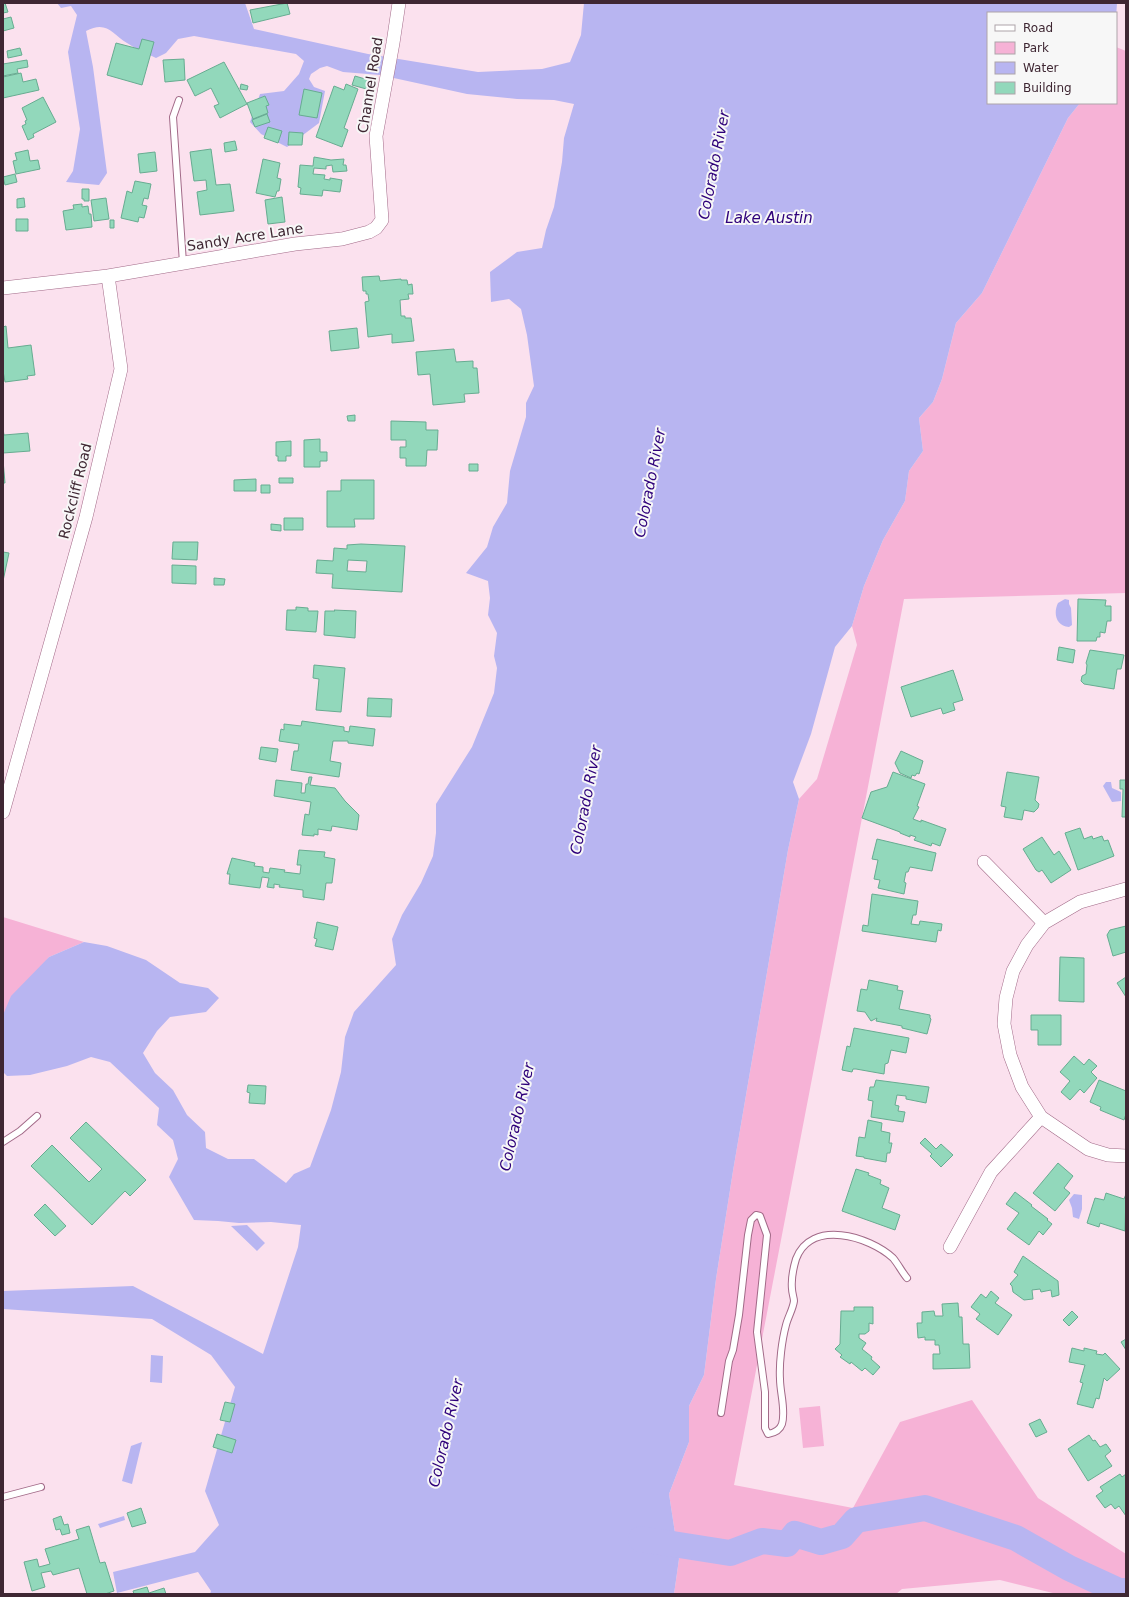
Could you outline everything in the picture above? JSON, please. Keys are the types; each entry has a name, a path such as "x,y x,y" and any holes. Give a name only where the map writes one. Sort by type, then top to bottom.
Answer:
{"street":[{"name":"Channel Road","path":"382,220 376,136 399,3"},
{"name":"Sandy Acre Lane","path":"108,276 295,244 342,239 369,232 376,228 382,220"},
{"path":"3,288 108,276"},
{"name":"Rockcliff Road","path":"3,812 86,517 121,369 108,276"},
{"path":"984,862 1044,922"},
{"path":"1126,889 1080,902 1044,922 1027,945 1013,971 1006,998 1004,1024 1010,1055 1022,1087 1041,1117 1088,1149 1108,1155 1126,1156"},
{"path":"950,1247 991,1172 1041,1117"}],"lane":[{"path":"179,100 173,117 183,263"},
{"path":"3,1142 20,1131 37,1116"},
{"path":"721,1413 729,1361 733,1350 740,1315 748,1235 751,1220 756,1215 760,1216 767,1235 757,1332 765,1392 765,1428 768,1434 774,1433 782,1426 783,1413 779,1378 784,1334 794,1301 792,1290 792,1273 797,1258 803,1248 813,1240 824,1236 842,1235 860,1239 873,1244 893,1259 906,1278"},
{"path":"3,1497 41,1487"}],"green space":[{"path":"1117,47 1126,51 1126,593 904,599 734,1485 853,1508 900,1422 972,1400 1038,1498 1126,1554 1126,1594 1057,1594 1000,1580 902,1589 896,1594 674,1594 679,1559 669,1494 689,1442 689,1406 704,1375 716,1279 733,1171 788,850 799,799 817,779 857,645 852,626 864,586 883,540 905,501 909,471 923,451 919,418 933,402 942,379 956,323 982,293 1068,118 1079,104 1117,104"},
{"path":"3,917 84,942 49,957 3,1015"},
{"path":"820,1406 824,1446 803,1448 799,1408"}],"water":[{"name":"Lake Austin","path":"57,3 245,3 254,29 368,54 478,72 542,69 570,62 581,35 584,3 1117,3 1116,12 987,12 987,104 1079,104 1068,118 982,293 956,323 942,379 933,402 919,418 923,451 909,471 905,501 883,540 864,586 852,626 835,647 811,734 793,782 799,799 788,850 733,1171 716,1279 704,1375 689,1406 689,1442 669,1494 679,1559 674,1594 210,1594 211,1591 198,1572 117,1593 113,1572 195,1552 219,1525 205,1491 235,1387 211,1355 152,1319 3,1309 3,1291 133,1286 263,1354 298,1247 301,1225 271,1222 239,1223 194,1220 169,1177 178,1159 173,1140 157,1125 159,1108 110,1062 91,1057 67,1066 30,1075 7,1076 3,1072 3,1015 11,996 49,957 84,942 107,946 146,960 180,983 208,988 219,998 206,1012 170,1017 157,1031 143,1053 155,1073 173,1090 187,1115 205,1132 206,1148 228,1159 254,1159 286,1183 294,1174 310,1167 331,1110 341,1072 345,1037 354,1012 396,965 392,939 402,915 421,883 433,856 436,833 436,804 472,747 494,693 497,668 494,656 497,633 488,615 490,598 488,581 466,573 487,547 493,527 507,503 510,471 526,417 526,403 534,386 527,335 521,309 509,299 491,302 490,272 517,252 542,248 546,230 554,207 562,162 564,138 574,104 554,100 517,99 467,94 380,75 343,72 327,66 320,68 311,74 309,79 314,87 325,91 319,123 287,147 261,134 250,122 260,94 284,91 299,74 304,61 296,54 194,36 178,39 166,53 156,58 130,45 109,30 99,27 86,31 93,67 107,173 99,185 66,182 73,171 80,129 68,52 77,15 71,6 61,8"},
{"path":"1065,599 1069,600 1071,608 1072,625 1069,627 1058,622 1056,615 1058,603"},
{"path":"1106,782 1111,782 1112,788 1121,792 1121,801 1112,802 1103,786"},
{"path":"1074,1194 1082,1195 1082,1209 1079,1219 1073,1217 1069,1200"},
{"path":"247,1225 265,1243 257,1251 231,1226"},
{"path":"151,1355 163,1356 162,1383 150,1382"},
{"path":"142,1442 132,1484 122,1481 131,1446"},
{"path":"124,1516 125,1520 100,1528 98,1524"}],"building":[{"path":"3,3 5,3 8,12 3,13"},
{"path":"287,3 290,14 253,23 250,10"},
{"path":"11,17 14,28 3,31 3,19"},
{"path":"142,39 154,42 142,85 107,75 116,43 139,49"},
{"path":"20,48 22,55 8,58 7,51"},
{"path":"184,59 185,80 165,82 163,60"},
{"path":"27,60 28,67 17,69 18,73 3,76 3,64"},
{"path":"224,62 247,104 220,118 214,106 219,104 211,88 195,96 187,80"},
{"path":"21,73 23,82 36,79 39,90 3,98 3,77"},
{"path":"355,76 372,81 370,90 352,85"},
{"path":"241,84 248,86 247,90 240,89"},
{"path":"346,84 358,89 344,128 348,130 342,147 316,137 334,86 344,90"},
{"path":"304,89 322,93 317,118 299,115"},
{"path":"265,96 269,105 266,106 268,113 253,119 247,103"},
{"path":"43,97 56,122 33,134 34,137 28,140 22,126 26,124 25,121 27,120 22,108"},
{"path":"267,114 270,122 255,127 252,120"},
{"path":"268,127 282,131 278,143 264,138"},
{"path":"289,132 303,133 302,145 288,145"},
{"path":"235,141 237,150 225,152 224,143"},
{"path":"211,149 216,185 230,184 234,211 200,215 197,192 207,190 206,180 194,181 190,152"},
{"path":"28,150 30,161 38,160 40,169 16,174 13,161 17,160 15,153"},
{"path":"155,152 157,171 140,173 138,154"},
{"path":"314,157 331,160 344,159 343,165 346,165 347,171 333,172 332,165 326,166 326,169 314,168 313,174 325,175 324,179 330,180 330,178 342,180 340,192 323,190 322,196 300,194 301,188 298,187 300,165 313,166"},
{"path":"263,159 280,163 277,178 281,179 279,191 277,191 275,197 256,193"},
{"path":"15,174 17,182 5,185 3,177"},
{"path":"135,181 151,184 148,199 144,198 142,205 147,206 144,218 139,217 138,222 121,218 127,191 132,193"},
{"path":"82,189 89,189 89,201 84,201 84,199 82,199"},
{"path":"282,197 285,222 268,224 265,200"},
{"path":"24,198 25,207 17,208 17,199"},
{"path":"106,198 109,219 94,221 91,200"},
{"path":"82,204 82,207 88,206 89,214 91,214 92,227 66,230 63,211 74,209 73,205"},
{"path":"16,219 28,219 28,231 16,231"},
{"path":"110,220 114,220 114,228 110,228"},
{"path":"379,276 380,281 401,279 407,280 408,285 412,284 413,294 408,294 409,299 400,300 401,316 411,318 414,341 392,343 392,334 368,337 365,302 369,301 368,294 366,294 366,291 363,291 362,277"},
{"path":"6,326 8,348 31,345 35,375 27,376 28,379 5,382 3,371 3,327"},
{"path":"357,328 359,348 331,351 329,331"},
{"path":"454,349 456,362 473,361 473,368 477,368 479,393 464,394 465,402 433,405 430,374 418,375 416,352"},
{"path":"355,415 355,421 348,421 347,416"},
{"path":"391,421 426,422 426,430 438,430 437,450 427,450 426,466 406,466 406,458 400,458 400,447 406,447 406,440 391,440"},
{"path":"3,429 4,435 28,433 30,451 3,453"},
{"path":"320,439 320,452 327,452 327,461 320,461 320,467 304,467 304,440"},
{"path":"291,441 291,456 286,456 286,461 278,461 278,456 276,456 276,442"},
{"path":"3,460 5,483 3,483"},
{"path":"469,464 478,464 478,471 469,471"},
{"path":"279,478 293,478 293,483 279,483"},
{"path":"256,479 256,491 234,491 234,480"},
{"path":"341,480 374,480 374,519 354,519 355,527 327,527 327,491 341,491"},
{"path":"261,485 270,485 270,493 261,493"},
{"path":"284,518 303,518 303,530 284,530"},
{"path":"271,524 281,525 281,531 271,530"},
{"path":"173,542 198,542 197,560 172,559"},
{"path":"361,544 405,546 402,592 332,588 333,574 316,573 317,560 333,561 334,548 347,549 347,545","holes":["348,560 367,561 366,572 347,571"]},
{"path":"3,552 9,553 3,581"},
{"path":"172,565 196,566 196,584 172,583"},
{"path":"214,578 225,579 224,585 214,585"},
{"path":"1078,599 1106,600 1105,606 1111,606 1111,621 1107,621 1105,633 1100,632 1100,637 1097,637 1096,641 1077,641"},
{"path":"296,607 308,608 308,611 318,611 316,632 286,630 287,610 296,610"},
{"path":"334,610 356,611 355,638 324,635 325,611 335,611"},
{"path":"1059,647 1075,650 1073,663 1057,660"},
{"path":"1090,650 1124,655 1121,669 1117,669 1114,689 1084,684 1081,681 1082,676 1086,674 1086,663"},
{"path":"314,665 345,668 341,712 316,710 319,679 313,678"},
{"path":"953,670 963,700 953,703 955,710 943,714 941,708 911,717 901,687"},
{"path":"368,698 392,699 391,717 367,716"},
{"path":"302,721 344,727 344,731 349,732 350,726 375,729 373,746 348,743 348,741 333,741 330,761 341,763 339,777 291,770 294,751 298,751 299,744 279,741 281,729 284,730 284,724 301,726"},
{"path":"261,747 278,749 276,762 259,759"},
{"path":"901,751 923,761 919,774 917,773 915,776 912,775 911,778 900,773 895,763"},
{"path":"893,772 925,784 917,806 919,807 913,819 921,822 921,820 946,829 940,846 932,843 931,846 914,840 916,837 910,835 910,837 862,818 871,792 887,787"},
{"path":"1007,772 1039,777 1035,800 1039,804 1038,808 1034,812 1024,810 1022,820 1004,817 1006,807 1001,806"},
{"path":"309,777 312,777 310,785 335,788 359,815 357,830 332,826 331,831 318,829 318,835 302,835 305,814 309,815 311,802 274,796 276,780 302,783 301,793 305,793 306,784 308,784"},
{"path":"1120,780 1126,780 1126,817 1122,817 1123,789 1120,789"},
{"path":"1080,828 1084,839 1092,836 1093,839 1102,836 1104,841 1108,840 1114,856 1078,870 1065,833"},
{"path":"1042,837 1054,855 1059,851 1071,870 1051,883 1042,870 1039,872 1036,870 1023,849"},
{"path":"877,839 936,853 932,871 910,867 908,872 906,872 904,894 878,888 880,880 874,879 878,860 872,859"},
{"path":"299,850 325,852 324,857 335,859 332,883 326,883 324,900 303,897 303,890 279,887 280,885 274,884 274,888 267,887 269,878 262,877 260,888 229,884 230,874 227,874 232,858 255,863 254,866 263,867 263,872 269,873 270,868 300,874 301,865 297,865"},
{"path":"872,894 918,901 916,915 913,915 911,924 919,925 920,921 942,924 941,931 938,930 936,942 862,931 863,925 868,926"},
{"path":"317,922 338,927 333,950 315,946 317,939 314,938"},
{"path":"1126,926 1126,952 1113,956 1107,935 1110,930"},
{"path":"1060,957 1084,958 1084,1002 1059,1001"},
{"path":"1126,977 1126,997 1117,983"},
{"path":"869,980 898,986 897,990 903,991 899,1009 930,1015 931,1019 927,1034 902,1028 902,1026 876,1021 877,1018 871,1021 865,1012 857,1011 861,989 867,990"},
{"path":"1031,1015 1061,1015 1061,1045 1038,1045 1038,1030 1031,1030"},
{"path":"854,1028 909,1038 906,1053 891,1050 888,1063 885,1064 884,1074 856,1069 853,1069 852,1072 842,1070 847,1046 850,1047"},
{"path":"1074,1056 1084,1065 1089,1059 1097,1066 1091,1072 1097,1078 1084,1093 1080,1089 1070,1100 1061,1092 1070,1081 1060,1072"},
{"path":"876,1080 929,1087 926,1103 906,1099 906,1096 897,1095 895,1105 899,1106 898,1111 905,1112 903,1122 871,1117 873,1101 868,1100 870,1087 874,1087"},
{"path":"1099,1080 1126,1091 1126,1114 1124,1120 1100,1110 1101,1107 1090,1102"},
{"path":"248,1085 266,1086 265,1104 249,1103 250,1093 247,1092"},
{"path":"868,1120 882,1123 881,1131 890,1133 889,1143 892,1143 890,1153 887,1153 886,1162 856,1156 859,1137 865,1138"},
{"path":"86,1122 146,1180 130,1196 125,1191 92,1225 31,1166 52,1145 89,1182 102,1169 70,1138"},
{"path":"925,1138 936,1149 941,1144 953,1155 941,1167 930,1156 932,1154 920,1143"},
{"path":"1058,1163 1073,1176 1064,1188 1070,1193 1055,1211 1033,1193"},
{"path":"856,1169 869,1173 868,1175 881,1180 880,1184 889,1188 882,1208 900,1215 895,1230 842,1211"},
{"path":"1015,1192 1032,1205 1031,1206 1052,1224 1043,1235 1039,1231 1029,1245 1007,1229 1019,1213 1006,1204"},
{"path":"1106,1193 1124,1199 1126,1194 1125,1231 1100,1223 1099,1227 1087,1223 1095,1198 1104,1200"},
{"path":"45,1204 66,1226 55,1236 34,1215"},
{"path":"1023,1256 1058,1281 1059,1295 1052,1297 1051,1290 1041,1292 1040,1289 1032,1290 1033,1299 1024,1300 1013,1292 1010,1284 1018,1275 1014,1272"},
{"path":"991,1291 999,1298 995,1303 1012,1315 998,1335 976,1319 980,1314 971,1307 981,1294 986,1298"},
{"path":"958,1303 959,1317 962,1317 963,1344 969,1344 970,1368 933,1369 933,1354 940,1354 939,1345 935,1345 935,1340 925,1340 925,1337 918,1338 917,1323 922,1323 922,1312 934,1311 935,1316 943,1316 942,1304"},
{"path":"854,1307 873,1307 873,1324 869,1323 869,1331 865,1334 859,1334 859,1338 866,1343 862,1349 872,1357 871,1359 880,1367 873,1375 865,1368 862,1371 851,1362 850,1364 840,1357 842,1355 835,1349 840,1344 841,1311 854,1311"},
{"path":"1072,1311 1078,1317 1069,1326 1063,1320"},
{"path":"1126,1339 1126,1350 1121,1342"},
{"path":"1072,1348 1084,1351 1084,1348 1097,1351 1096,1354 1103,1355 1105,1353 1120,1369 1107,1381 1104,1378 1099,1399 1096,1398 1093,1408 1077,1404 1083,1383 1080,1382 1085,1365 1069,1362"},
{"path":"225,1402 235,1404 230,1422 220,1420"},
{"path":"1040,1419 1047,1432 1036,1437 1029,1424"},
{"path":"217,1434 236,1440 232,1453 213,1447"},
{"path":"1089,1435 1100,1447 1106,1444 1111,1451 1105,1456 1112,1466 1088,1481 1068,1449"},
{"path":"1120,1474 1122,1477 1126,1474 1126,1516 1119,1506 1115,1509 1111,1504 1105,1508 1096,1496 1103,1491 1100,1487"},
{"path":"141,1508 146,1523 132,1527 127,1513"},
{"path":"61,1516 64,1525 68,1524 70,1533 62,1535 60,1529 56,1530 53,1519"},
{"path":"89,1526 100,1563 105,1562 114,1591 105,1594 87,1594 79,1568 53,1575 51,1571 41,1573 45,1587 32,1591 24,1562 37,1559 39,1567 50,1564 45,1549 79,1539 76,1530"},
{"path":"147,1587 149,1593 164,1588 166,1594 134,1594 133,1591"}],"waterway":[{"path":"641,1539 730,1553 762,1541 787,1544 795,1534 821,1542 842,1536 856,1520 925,1508 1016,1538 1069,1568 1119,1591 1126,1591"}],"water label":[{"name":"Colorado River","path":"714,165"},
{"name":"Colorado River","path":"650,483"},
{"name":"Colorado River","path":"586,800"},
{"name":"Colorado River","path":"517,1117"},
{"name":"Colorado River","path":"446,1433"}]}
